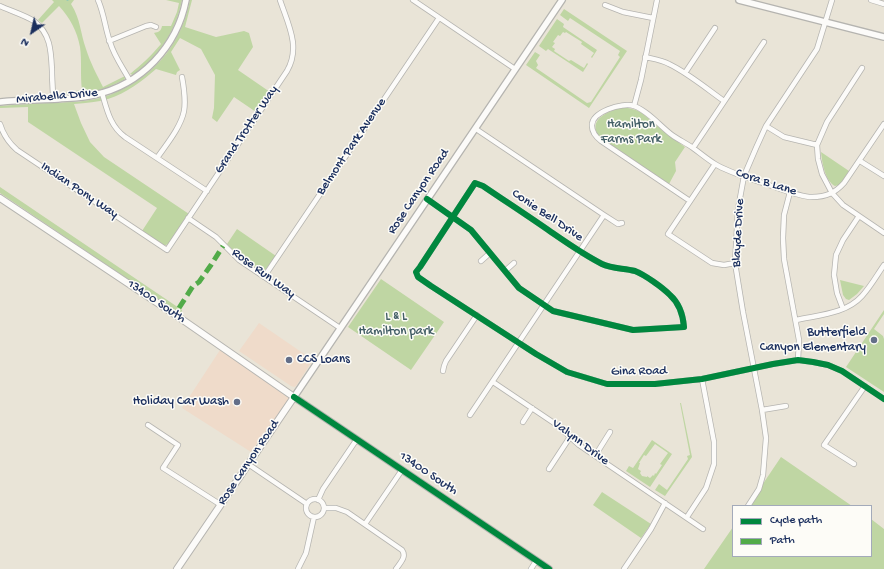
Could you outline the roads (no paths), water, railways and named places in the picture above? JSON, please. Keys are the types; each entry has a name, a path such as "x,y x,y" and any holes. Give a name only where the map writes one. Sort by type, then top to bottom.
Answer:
{"main road":[{"name":"13400 South","path":"0,198 174,314 294,397"},
{"name":"Rose Canyon Road","path":"177,569 294,397"}],"street":[{"path":"98,0 103,14 109,41 130,81"},
{"name":"Mirabella Drive","path":"0,102 78,98 118,88 148,68 158,58 179,24 186,0"},
{"name":"Grand Trotter Way","path":"167,250 291,63 294,49 293,41 280,0"},
{"path":"413,0 515,69"},
{"name":"Rose Canyon Road","path":"294,397 562,0"},
{"path":"657,0 641,80 634,106 616,106 598,116 594,120 592,130 600,142 690,201"},
{"path":"739,0 884,37"},
{"name":"Blayde Drive","path":"749,505 759,489 764,475 766,438 735,263 738,209 744,176 756,148 766,126 817,49 832,0"},
{"path":"871,0 884,4"},
{"path":"605,5 623,12 653,18"},
{"path":"0,6 31,20 38,25 46,36 50,44 51,53 53,99"},
{"name":"Belmont Park Avenue","path":"264,276 439,18"},
{"path":"109,41 146,26 151,25 156,27"},
{"path":"685,73 715,28"},
{"path":"693,148 764,42"},
{"path":"645,57 670,64 724,101"},
{"path":"862,68 827,122 817,145 818,159 822,174 832,193 843,205 884,233"},
{"path":"157,158 180,124 183,116 185,102 182,76"},
{"path":"102,93 108,115 121,134 207,191"},
{"name":"Cora B Lane","path":"634,106 646,112 671,134 715,164 727,170 790,192 810,197 832,193"},
{"name":"Indian Pony Way","path":"0,124 6,138 14,147 167,250"},
{"path":"832,193 838,190 844,183 884,124"},
{"path":"766,126 784,137 817,145"},
{"path":"476,129 604,215 618,224 622,223"},
{"path":"860,161 884,176"},
{"path":"715,164 668,234 712,264 724,266 735,263"},
{"name":"Conie Bell Drive","path":"416,272 454,218 475,183 483,186 580,252 602,264 635,272 655,282 670,295 680,308 684,319 684,327 633,330 553,311 544,305"},
{"path":"790,192 784,215 783,238 784,259 799,340 798,360"},
{"path":"427,200 471,230 519,288 544,305"},
{"path":"470,415 604,215"},
{"path":"843,309 837,293 834,275 836,255 843,240 859,216"},
{"name":"Rose Run Way","path":"188,218 216,237 237,258 340,328"},
{"path":"481,261 490,253"},
{"path":"505,271 514,263"},
{"path":"796,320 829,314 852,304 867,290 884,265"},
{"name":"Gina Road","path":"416,272 418,277 536,354 567,372 607,384 655,384 702,379 798,360 828,365 842,371 884,399"},
{"path":"443,370 446,361 477,315"},
{"path":"687,517 706,488 714,464 714,442 702,379"},
{"name":"Valynn Drive","path":"493,382 557,425 579,445 703,529"},
{"path":"854,464 824,445 865,386"},
{"name":"13400 South","path":"294,397 549,569"},
{"path":"762,410 786,406"},
{"path":"523,422 532,408"},
{"path":"148,425 178,445 164,468 221,505"},
{"path":"595,456 610,432"},
{"path":"549,469 570,437"},
{"path":"318,500 323,489 357,439"},
{"path":"248,464 307,504"},
{"path":"364,524 402,470"},
{"path":"312,500 318,500 323,504 324,512 318,517 309,515 307,512 307,504 312,500"},
{"path":"624,569 651,529 666,503"},
{"path":"324,508 343,510 351,514 402,550 404,557 396,569"},
{"path":"298,569 304,558 314,517"},
{"path":"531,569 536,561"}],"place":[{"name":"Butterfield Canyon Elementary","path":"874,340"},
{"name":"CCS Loans","path":"289,360"},
{"name":"Holiday Car Wash","path":"237,402"}],"park label":[{"name":"Hamilton Farms Park","path":"631,132"},
{"name":"L & L Hamilton park","path":"396,324"}]}
